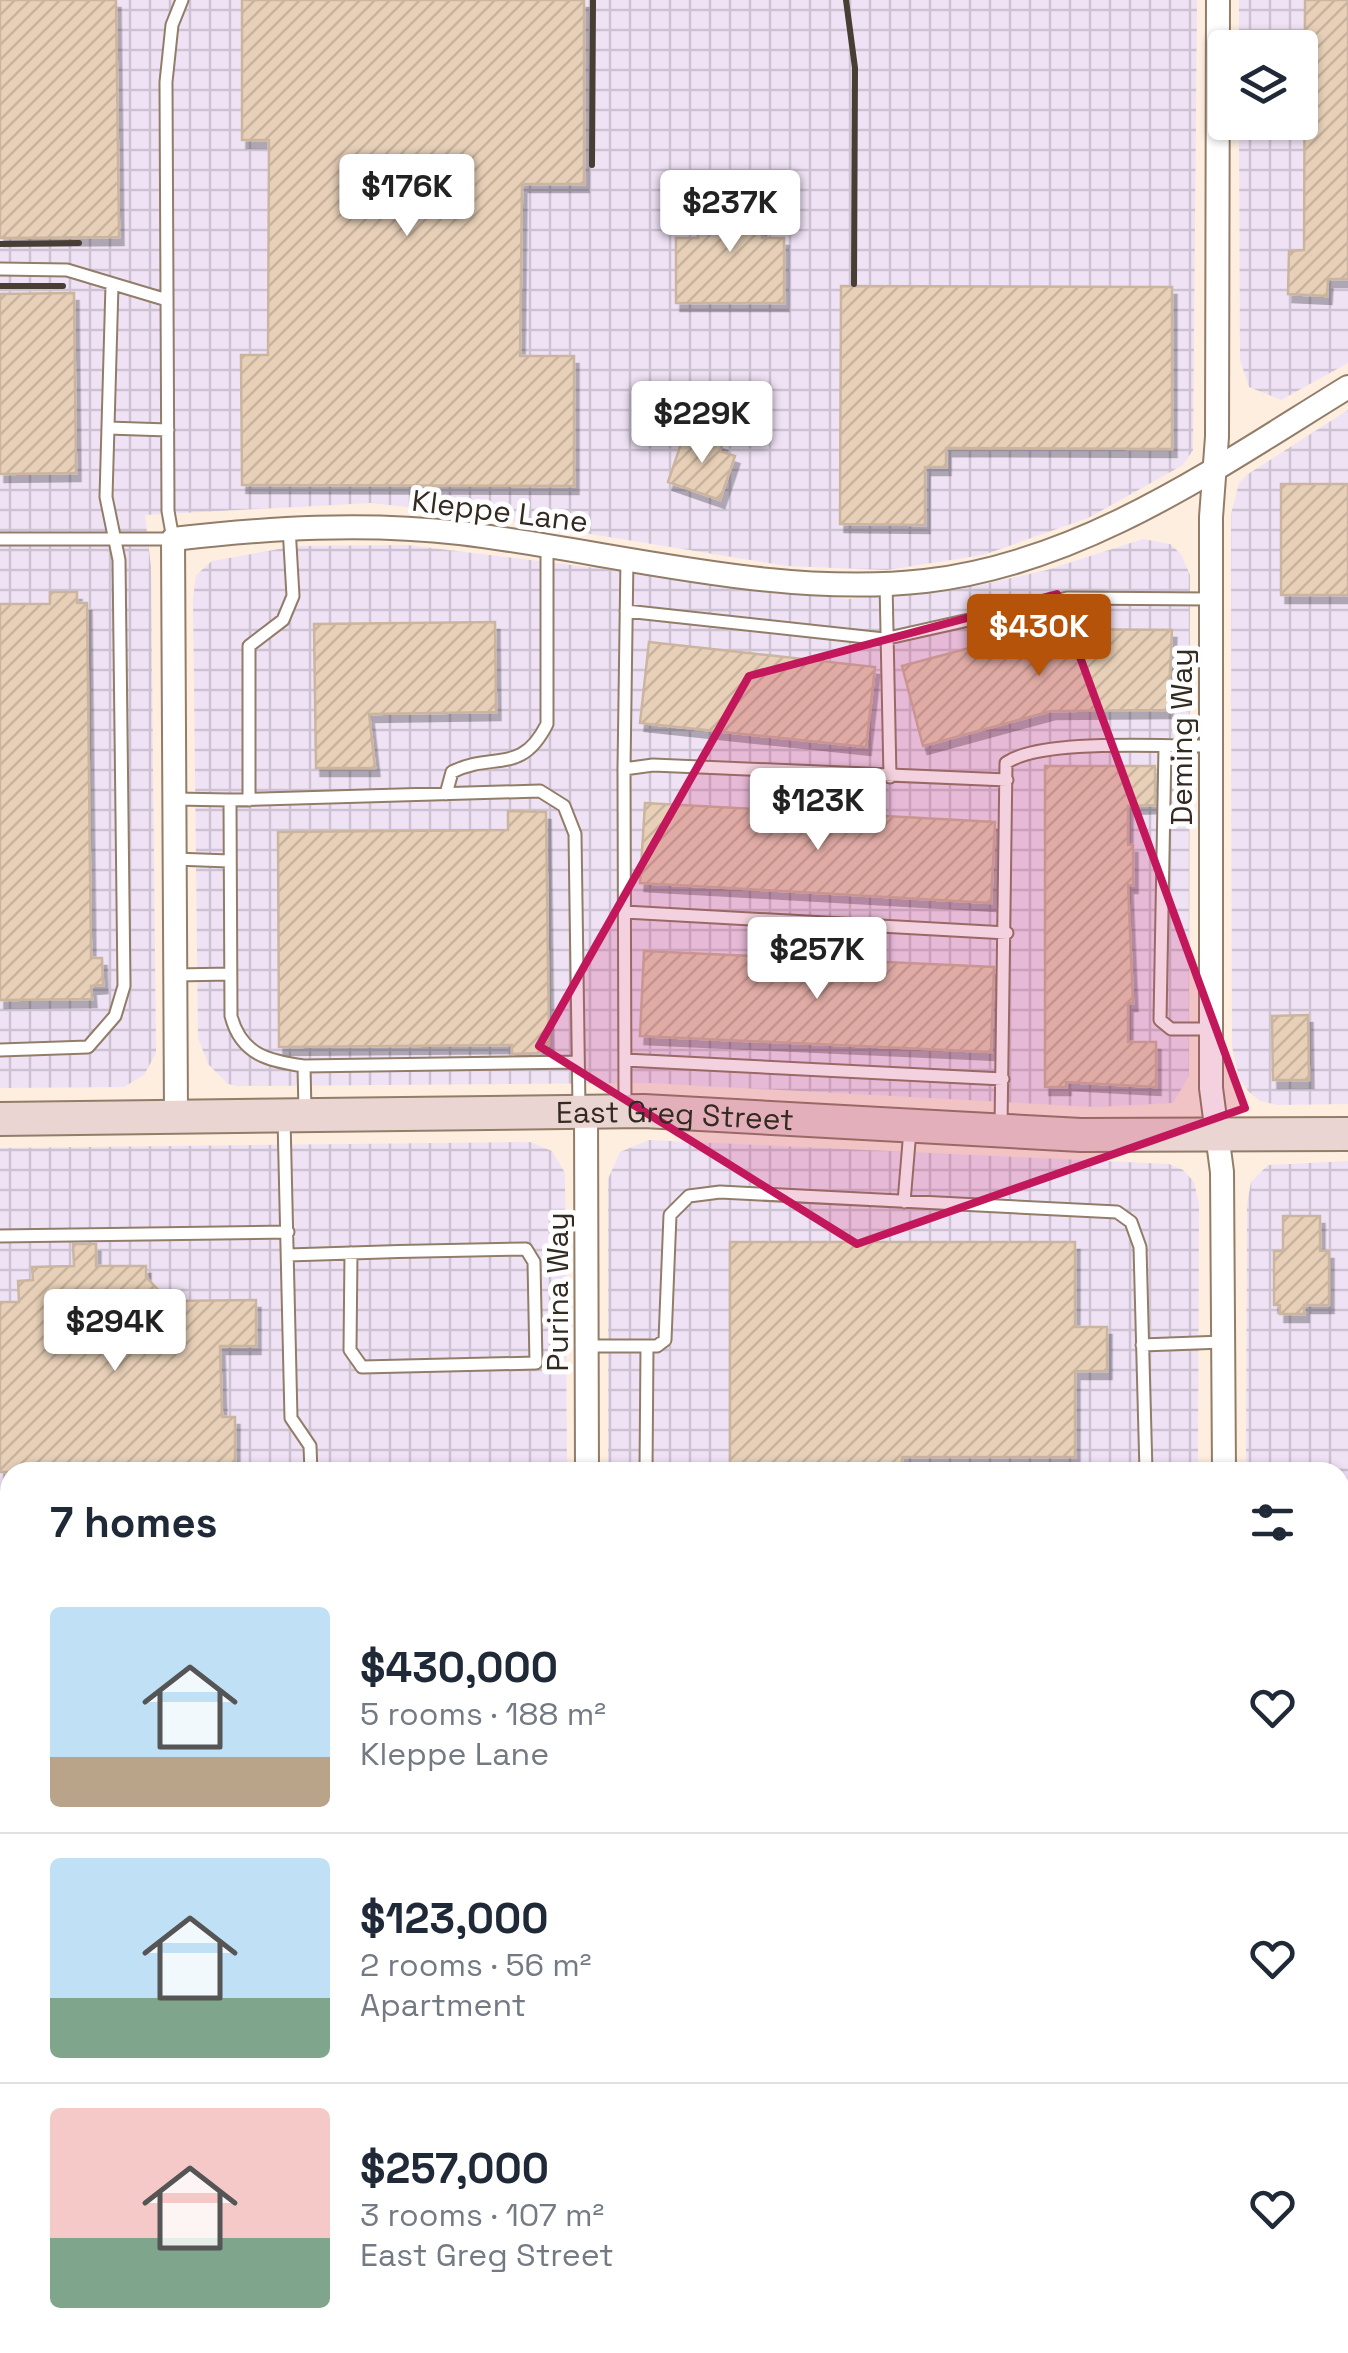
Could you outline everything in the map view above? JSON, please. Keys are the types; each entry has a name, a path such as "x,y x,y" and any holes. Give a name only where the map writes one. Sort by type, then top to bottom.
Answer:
{"main road":[{"name":"East Greg Street","path":"0,1119 625,1112 1001,1131 1348,1134"}],"street":[{"name":"Deming Way","path":"1218,0 1211,1029 1216,1134 1222,1172 1224,1462"},
{"name":"Kleppe Lane","path":"173,539 289,527 398,527 772,578 886,584 978,571 1077,541 1126,520 1348,387"},
{"path":"173,539 176,1116"},
{"name":"Purina Way","path":"582,1112 587,1462"}],"lane":[{"path":"0,539 173,539 168,511 168,55 182,0"},
{"path":"0,269 67,270 167,300"},
{"path":"0,1050 88,1047 116,1016 124,986 116,540 106,497 112,284"},
{"path":"108,428 168,430"},
{"path":"249,800 249,646 283,620 292,596 289,527"},
{"path":"446,794 452,772 466,766 521,758 537,744 547,724 548,546"},
{"path":"625,1112 627,558"},
{"path":"886,584 884,639 890,777"},
{"path":"626,611 884,639 1067,598 1211,599"},
{"path":"1164,746 1160,1020 1171,1029 1211,1029"},
{"path":"1001,1131 1007,933 1006,763 1019,754 1052,749 1211,746"},
{"path":"624,769 653,765 1006,780"},
{"path":"175,799 540,791 564,806 575,834 582,1112"},
{"path":"230,800 231,1016 246,1048 266,1060 304,1066 578,1062"},
{"path":"175,859 229,861"},
{"path":"625,912 1007,933"},
{"path":"176,976 230,974"},
{"path":"625,1060 1003,1079"},
{"path":"304,1066 294,1115 288,1232 290,1418 310,1446 311,1462"},
{"path":"904,1202 910,1126"},
{"path":"587,1346 647,1346 664,1340 670,1215 689,1196 720,1192 1121,1214 1131,1222 1140,1247 1146,1462"},
{"path":"0,1236 288,1232"},
{"path":"288,1255 351,1253 526,1249 534,1262 536,1363 362,1368 350,1350 351,1253"},
{"path":"1142,1345 1223,1342"},
{"path":"646,1462 647,1346"}],"highlighted area":[{"path":"1057,594 1245,1108 857,1244 539,1046 749,676"}],"shaded area":[{"path":"0,0 1197,0 1193,450 1183,465 1088,518 983,555 887,570 787,566 462,513 371,503 145,515 151,567 156,1053 144,1075 124,1087 0,1088"},
{"path":"1239,0 1348,0 1348,363 1281,400 1249,387 1240,360 1239,140 1318,140 1318,30 1239,30"},
{"path":"1348,410 1348,1104 1277,1105 1260,1101 1248,1091 1239,1077 1232,1047 1231,514 1239,483 1248,474"},
{"path":"1143,539 1170,544 1181,554 1190,575 1189,1076 1173,1103 1096,1107 649,1083 238,1086 228,1084 208,1064 198,1038 193,599 196,575 212,561 296,546 407,545 848,599 976,586 1047,570"},
{"path":"649,1140 1169,1164 1183,1170 1194,1182 1199,1204 1198,1462 608,1462 608,1179 620,1152"},
{"path":"530,1142 552,1151 565,1173 567,1462 0,1462 0,1148"},
{"path":"1348,1161 1348,1462 1246,1462 1247,1204 1251,1182 1268,1165"}],"building":[{"path":"0,0 116,0 119,237 0,238"},
{"path":"242,0 584,0 584,184 522,184 520,356 574,356 574,486 242,485 241,355 268,355 269,140 242,140"},
{"path":"1305,0 1348,0 1348,279 1328,279 1327,296 1288,294 1289,251 1304,250 1304,140 1318,140 1318,30 1305,30"},
{"path":"698,195 762,195 762,238 784,238 784,303 676,303 676,238 698,238"},
{"path":"841,286 1172,287 1172,449 946,448 946,467 925,467 925,525 840,524"},
{"path":"74,293 76,473 0,474 0,294"},
{"path":"691,432 723,443 720,451 735,456 720,500 668,482 683,438 689,440"},
{"path":"1281,484 1348,484 1348,595 1281,595"},
{"path":"50,592 77,592 77,603 87,603 91,958 102,958 103,985 91,986 92,999 0,1000 0,604 50,604"},
{"path":"495,622 496,712 369,714 375,768 316,768 314,624"},
{"path":"1041,629 1172,630 1168,710 1051,711 923,746 902,666"},
{"path":"649,642 875,667 866,747 640,723"},
{"path":"1045,766 1155,766 1155,805 1128,806 1128,845 1133,845 1133,885 1128,885 1133,1003 1128,1003 1128,1042 1156,1042 1156,1087 1066,1082 1066,1087 1045,1087"},
{"path":"645,803 995,822 991,903 640,883"},
{"path":"508,811 546,812 549,1045 541,1045 540,1053 512,1054 512,1045 279,1047 278,832 508,830"},
{"path":"644,951 994,967 991,1052 640,1036"},
{"path":"1308,1015 1309,1080 1273,1080 1272,1016"},
{"path":"1283,1216 1320,1216 1320,1251 1329,1251 1329,1305 1304,1305 1304,1314 1280,1314 1280,1305 1274,1305 1274,1251 1283,1251"},
{"path":"730,1242 1075,1242 1075,1327 1107,1327 1107,1371 1075,1371 1075,1457 730,1462"},
{"path":"73,1244 96,1244 96,1266 146,1266 146,1277 169,1301 256,1300 256,1346 220,1346 222,1417 235,1417 235,1462 0,1462 0,1302 19,1302 18,1281 33,1280 32,1267 74,1266"}],"railway":[{"path":"592,165 593,0"},
{"path":"846,0 855,68 854,284"},
{"path":"0,244 79,243"},
{"path":"0,286 63,286"}]}
